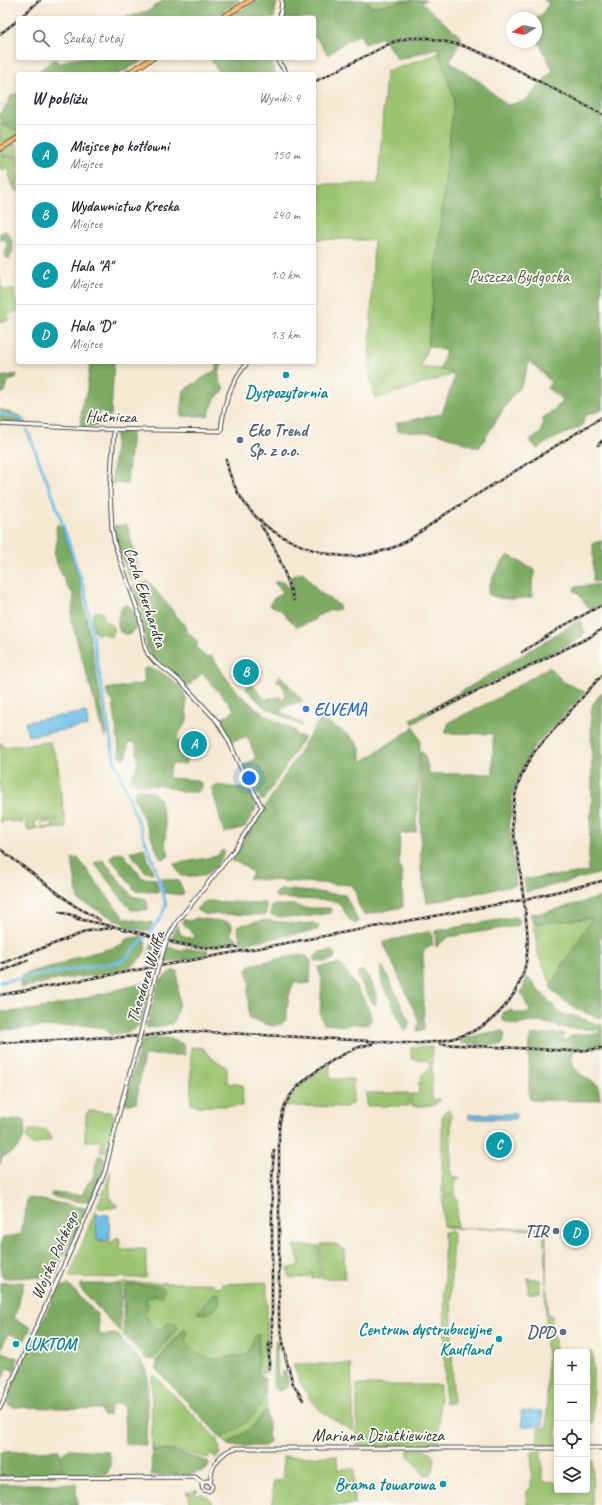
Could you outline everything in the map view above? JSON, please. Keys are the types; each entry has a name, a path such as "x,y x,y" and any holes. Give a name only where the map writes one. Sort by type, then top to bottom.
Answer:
{"main road":[{"path":"224,16 251,0"},
{"path":"129,72 150,60"},
{"path":"0,149 16,139"}],"street":[{"path":"280,16 282,0"},
{"path":"277,60 286,72"},
{"name":"Hutnicza","path":"0,424 73,429 222,431 226,402 242,369 246,364"},
{"name":"Carla Eberhardta","path":"114,430 110,491 112,529 115,545 139,614 145,647 148,654 156,663 170,672 183,684 217,721 262,806"},
{"name":"Theodora Wulffa","path":"120,1109 155,977 169,936 177,922 233,852 262,806"},
{"name":"Wojska Polskiego","path":"0,1408 95,1196 105,1171 120,1109"},
{"name":"Mariana Dziatkiewicza","path":"209,1482 208,1477 222,1455 236,1448 554,1448"},
{"path":"590,1448 602,1448"},
{"path":"0,1478 195,1477 203,1483 209,1482 212,1488 207,1491 203,1489 203,1483"}],"green space":[{"path":"164,0 240,0 217,16 130,16 148,11"},
{"path":"260,0 277,0 274,16 230,16"},
{"name":"Puszcza Bydgoska","path":"286,0 367,0 371,7 412,0 426,0 421,2 462,38 450,62 480,82 507,105 525,101 553,70 542,48 542,14 549,3 543,0 602,0 602,410 585,416 582,426 551,440 537,449 530,440 541,433 543,418 564,401 547,388 551,382 530,361 521,386 511,397 479,448 438,433 398,431 397,423 442,414 454,378 454,374 440,369 446,351 428,346 454,98 437,48 398,60 382,37 365,44 360,34 344,43 328,55 316,37 316,16 283,16"},
{"path":"367,0 410,0 410,1 370,7"},
{"path":"440,53 454,98 428,346 420,367 440,369 454,374 375,399 369,372 374,240 316,239 316,184 378,184 386,72"},
{"path":"53,60 58,61 61,64 68,60 144,60 123,72 38,72"},
{"path":"211,60 272,60 275,72 219,72"},
{"path":"16,94 16,130 4,125 0,117 0,113 5,108 12,95"},
{"path":"0,122 2,125 16,130 16,136 0,146"},
{"path":"15,143 16,156 13,157 12,155 4,157 3,155 4,158 11,156 12,158 16,157 16,192 10,178 9,169 0,171 0,152"},
{"path":"6,231 12,240 13,247 12,254 8,259 5,255 7,246 6,241 4,239 0,240 0,233"},
{"path":"0,285 5,290 14,290 16,312 8,314 9,320 0,322"},
{"path":"90,364 114,364 111,416 104,416 104,411 99,411 97,426 80,427 83,398 86,398"},
{"path":"216,364 221,364 219,380 224,387 224,390 215,399 208,416 181,416 184,390 216,370"},
{"path":"17,374 16,379 8,381 6,384 5,392 0,394 0,377"},
{"path":"0,409 20,416 24,419 22,423 0,422"},
{"path":"116,432 132,432 127,484 112,483"},
{"path":"59,524 62,528 80,582 107,735 105,738 71,620 74,595 68,588 57,564 54,552 57,543 56,526"},
{"path":"127,525 139,570 144,578 131,581 116,544 114,526"},
{"path":"602,541 602,581 593,582 593,543"},
{"path":"508,555 535,570 532,582 532,597 504,599 488,594 492,578"},
{"path":"303,572 319,592 338,604 340,609 328,611 315,617 315,620 297,627 279,609 269,605 273,599 283,592 274,582 284,582 290,588 293,584 290,577"},
{"path":"148,581 198,643 196,647 207,658 211,655 225,677 245,699 268,717 295,730 295,735 304,737 264,800 261,800 243,766 256,758 247,736 231,742 218,721 235,710 202,673 187,687 173,672 154,661 147,648 141,610 133,586"},
{"path":"602,584 602,603 590,610 578,593 574,591 575,587"},
{"path":"127,605 132,609 136,622 136,629 129,635 120,632 118,626 120,612 123,606"},
{"path":"98,611 103,613 103,619 113,626 113,633 111,637 103,633 96,634 93,625 93,614"},
{"path":"580,620 585,632 582,637 432,712 413,724 411,719 471,686"},
{"path":"549,667 564,682 585,692 533,748 512,796 509,822 516,885 427,903 421,871 420,753 423,752 430,774 493,774 493,734 445,733 449,722 496,699"},
{"path":"145,668 157,670 175,683 184,693 186,698 187,720 177,739 184,748 187,762 185,764 172,764 168,776 169,778 196,780 201,783 201,788 198,792 180,792 167,786 135,784 131,781 131,776 137,765 136,745 133,742 128,743 127,756 123,758 120,756 113,701 108,697 106,689 141,684 145,682 143,670"},
{"path":"280,675 303,701 283,707 281,712 303,724 301,726 262,705 245,688 252,685 267,701 268,698 285,698 285,689 277,681"},
{"path":"602,692 602,873 526,892 524,879 588,872 592,792 591,712 593,704"},
{"path":"320,719 352,738 356,742 360,748 362,762 414,727 420,740 416,832 400,834 399,863 402,875 403,907 364,915 358,904 355,890 352,885 249,879 253,873 240,863 231,861"},
{"path":"50,742 57,760 66,828 42,829 41,828 42,826 42,828 53,827 52,822 42,823 42,825 40,824 45,821 57,820 57,818 35,821 36,828 38,829 29,831 27,829 25,819 23,819 22,824 19,824 19,821 10,822 11,820 0,822 0,743 2,743 3,747"},
{"path":"215,785 249,789 256,808 245,827 224,833 212,788"},
{"path":"140,788 152,792 159,798 166,827 165,843 169,854 168,857 163,859 160,858 135,798 134,791"},
{"path":"144,848 153,873 145,872 130,852"},
{"path":"222,850 225,852 217,865 204,876 181,876 174,864 217,856"},
{"path":"122,852 142,878 156,879 159,892 136,891 111,859 112,855"},
{"path":"78,858 124,918 153,923 148,931 125,927 123,923 78,900 72,859"},
{"path":"103,860 132,896 146,899 149,910 131,910 94,863"},
{"path":"161,878 179,881 184,893 183,895 165,893"},
{"path":"281,889 345,895 358,921 355,924 352,922 341,906 335,901 277,898 275,895 278,890"},
{"path":"602,897 602,938 599,937 602,952 602,1018 573,1007 555,993 550,987 592,918 534,924 530,914 543,913"},
{"path":"207,901 264,903 266,904 266,914 204,914 196,910 202,903"},
{"path":"271,905 293,905 303,908 330,908 332,910 331,913 301,917 286,917 271,915"},
{"path":"515,917 520,921 517,926 448,937 436,947 435,931"},
{"path":"196,918 228,922 232,925 231,935 237,938 234,944 228,942 223,945 212,947 172,942 171,939 178,925 180,934 192,939 194,935 183,923 183,921 184,919 190,921"},
{"path":"593,918 551,984 538,955 534,924"},
{"path":"265,920 298,924 314,923 319,926 317,930 241,944 237,926"},
{"path":"431,931 433,945 423,951 424,1030 417,1031 419,1021 383,942"},
{"path":"142,936 146,946 143,955 140,959 127,968 112,973 70,978 21,988 20,983 22,976 32,971 56,966 74,958 123,944 126,939"},
{"path":"153,939 161,941 161,947 155,962 150,963 148,957"},
{"path":"168,947 182,950 185,948 208,950 207,956 164,963 166,948"},
{"path":"331,951 335,954 334,959 324,962 314,961 314,957 319,952"},
{"path":"297,955 307,956 311,961 310,983 302,984 294,982 288,1000 287,1019 282,1024 272,1026 249,1019 248,990 250,985 247,971 250,965"},
{"path":"338,964 343,967 366,1003 371,1018 368,1024 350,1024 347,1026 324,1024 320,1014 322,979 318,969 319,967"},
{"path":"382,965 409,1021 408,1029 406,1031 403,1030 382,983 380,966"},
{"path":"362,970 373,986 376,996 376,1005 374,1005 358,977 358,972"},
{"path":"171,971 177,971 179,1002 174,1022 167,1025 146,1028 159,982"},
{"path":"527,977 559,1012 567,1016 571,1015 602,1025 602,1047 575,1050 572,1056 574,1067 582,1075 598,1085 600,1099 592,1101 532,1100 529,1098 529,1042 532,1035 562,1033 564,1034 563,1039 566,1040 572,1035 599,1033 600,1030 566,1028 545,1023 527,1022 516,1025 503,1021 501,1017 504,1012 510,1010 516,1013 531,1013 521,993"},
{"path":"151,982 140,1023 131,1031 110,1035 105,1028 81,1025 0,1030 0,1012 31,1010 62,1004"},
{"path":"503,1031 505,1035 502,1045 460,1043 480,1034"},
{"path":"158,1037 172,1039 184,1045 185,1055 144,1055 136,1103 125,1103 141,1042"},
{"path":"191,1047 203,1048 210,1057 227,1067 227,1083 243,1085 242,1106 199,1106 191,1104"},
{"path":"411,1047 432,1047 432,1099 439,1099 439,1102 431,1106 411,1106 411,1094 419,1094 418,1083 421,1082 421,1076 430,1068 427,1060 411,1059"},
{"path":"330,1064 330,1079 353,1079 353,1103 345,1107 286,1106 300,1086"},
{"path":"366,1093 409,1093 409,1104 408,1106 367,1106"},
{"path":"449,1110 451,1115 451,1176 460,1179 456,1179 455,1194 444,1194 442,1192 442,1117 444,1112"},
{"path":"89,1111 110,1112 114,1115 113,1129 106,1142 106,1145 109,1145 106,1153 100,1152 102,1141 85,1141 86,1114"},
{"path":"20,1119 25,1121 24,1134 21,1144 13,1152 2,1157 0,1165 0,1120"},
{"path":"29,1130 46,1130 49,1133 51,1140 32,1145 26,1138"},
{"path":"98,1156 102,1156 105,1159 98,1187 90,1200 82,1202 50,1195 53,1193 82,1195 88,1183 92,1180"},
{"path":"110,1170 109,1197 112,1200 111,1201 118,1206 113,1208 97,1207 107,1183"},
{"path":"443,1196 456,1196 457,1198 457,1227 443,1226"},
{"path":"31,1198 85,1208 85,1213 54,1277 4,1278 1,1273 1,1243 3,1238 21,1234 27,1199"},
{"path":"95,1211 100,1215 97,1214 97,1240 103,1240 103,1242 111,1243 118,1237 120,1239 120,1249 146,1249 146,1278 69,1277"},
{"path":"446,1228 546,1228 546,1245 544,1245 543,1232 540,1230"},
{"path":"451,1231 453,1235 451,1274 453,1403 445,1403 444,1232"},
{"path":"321,1244 336,1244 344,1250 345,1278 321,1278"},
{"path":"294,1245 319,1246 319,1278 312,1278 312,1272 309,1277 291,1278 289,1276 288,1268 297,1267 300,1262"},
{"path":"546,1247 547,1314 551,1315 553,1318 551,1319 551,1335 555,1340 555,1349 546,1351"},
{"path":"528,1278 540,1280 540,1293 528,1293"},
{"path":"24,1282 18,1307 13,1318 31,1327 25,1340 8,1333 0,1351 0,1283"},
{"path":"267,1282 267,1373 216,1371 175,1338 157,1362 154,1359 146,1360 123,1335 123,1283 211,1283 219,1288 224,1284"},
{"path":"80,1284 121,1284 120,1332 80,1288"},
{"path":"69,1285 97,1314 100,1335 117,1334 145,1366 148,1379 146,1445 125,1444 124,1409 122,1405 119,1404 112,1405 109,1415 103,1415 101,1409 13,1407 9,1406 7,1403 6,1400 57,1290 63,1286"},
{"path":"127,1285 161,1286 165,1289 161,1297 154,1295 146,1299 148,1306 144,1314 157,1331 170,1322 176,1324 177,1328 155,1356 148,1358 126,1335 124,1297"},
{"path":"214,1293 219,1293 218,1306 210,1312 198,1313 199,1310"},
{"path":"185,1328 187,1331 186,1341 193,1349 205,1357 215,1359 245,1356 257,1334 259,1335 258,1373 265,1379 262,1400 258,1409 247,1422 221,1438 158,1371 156,1366 157,1362"},
{"path":"276,1340 279,1344 276,1356 278,1375 281,1377 285,1371 289,1382 287,1387 280,1391 273,1387 273,1362"},
{"path":"0,1351 18,1358 14,1371 7,1368 0,1384"},
{"path":"547,1352 554,1352 554,1446 537,1446 538,1428 547,1428"},
{"path":"590,1352 593,1352 593,1423 590,1424"},
{"path":"293,1364 351,1364 354,1431 342,1425 315,1405 303,1388"},
{"path":"155,1376 218,1440 220,1453 217,1458 211,1454 208,1458 176,1450 152,1449 152,1377"},
{"path":"357,1385 440,1385 439,1447 357,1447"},
{"path":"265,1389 267,1412 264,1412 248,1430 228,1444 221,1438 235,1430 260,1407"},
{"path":"264,1412 267,1412 269,1443 265,1446 230,1446 228,1444 256,1424"},
{"path":"590,1429 592,1434 592,1438 590,1438"},
{"path":"70,1449 108,1451 110,1462 107,1474 65,1473 62,1469 63,1453"},
{"path":"59,1450 61,1454 61,1475 0,1476 0,1452"},
{"path":"152,1450 174,1451 209,1462 207,1469 194,1474 151,1475"},
{"path":"408,1450 425,1450 431,1453 434,1461 432,1473 426,1475 423,1473 414,1461 408,1457"},
{"path":"532,1451 541,1451 543,1481 554,1482 554,1493 590,1493 590,1458 593,1461 592,1505 527,1505 527,1491 531,1488"},
{"path":"337,1456 338,1469 354,1469 354,1505 273,1505 273,1481 283,1480 283,1457"},
{"path":"0,1484 76,1484 77,1505 0,1505"},
{"path":"196,1490 198,1490 195,1491 198,1495 201,1493 209,1498 213,1505 180,1505 190,1504 189,1494 186,1494 188,1491 189,1493"}],"water":[{"path":"86,712 88,726 28,736 25,722"},
{"path":"469,1114 516,1114 515,1119 469,1119"},
{"path":"96,1214 109,1215 110,1240 97,1240"},
{"path":"521,1411 542,1411 543,1426 522,1426"}],"waterway":[{"path":"0,104 4,107"},
{"path":"0,413 22,419 25,424"},
{"path":"27,430 54,499 85,591 114,759 153,861"},
{"path":"154,864 157,874"},
{"path":"158,877 166,905 161,916"},
{"path":"150,932 160,919"},
{"path":"0,982 123,961 145,938"}],"railway":[{"path":"22,16 40,0"},
{"path":"0,34 16,22"},
{"path":"316,81 393,42 409,38 428,38 461,45 494,58 602,114"},
{"path":"226,460 233,483 245,504 261,522 281,536 300,545 332,555 365,555 389,549 405,542 448,513 602,417"},
{"path":"598,445 602,441"},
{"path":"261,526 277,552 294,600"},
{"path":"522,652 563,626 602,605"},
{"path":"429,715 590,637 602,629"},
{"path":"106,1038 144,1036 180,1031 394,1043 421,1043 448,1040 482,1027 507,1004 519,985 526,963 528,939 526,914 512,820 514,799 520,779 535,751 602,675"},
{"path":"0,849 75,906 100,920"},
{"path":"0,995 522,900 602,881"},
{"path":"59,912 80,917"},
{"path":"74,918 198,947 237,947"},
{"path":"0,964 88,931 111,928"},
{"path":"0,972 28,960"},
{"path":"0,1043 111,1037"},
{"path":"286,1360 279,1318 279,1133 282,1114 290,1096 305,1080 340,1056 362,1046 372,1044"},
{"path":"440,1044 572,1051 602,1048"},
{"path":"272,1348 272,1181 274,1150"},
{"path":"269,1342 269,1368"},
{"path":"285,1355 293,1384 303,1400"}],"place":[{"name":"Dyspozytornia","path":"286,375"},
{"name":"Eko Trend Sp. z o.o.","path":"240,440"},
{"name":"Wydawnictwo Kreska","path":"246,672"},
{"name":"ELVEMA","path":"306,709"},
{"name":"Miejsce po kotłowni","path":"194,744"},
{"name":"Hala \"A\"","path":"499,1145"},
{"name":"TIR","path":"556,1231"},
{"name":"Hala \"D\"","path":"576,1233"},
{"name":"DPD","path":"563,1332"},
{"name":"Centrum dystrubucyjne Kaufland","path":"499,1339"},
{"name":"LUKTOM","path":"16,1344"},
{"name":"Brama towarowa","path":"443,1484"}]}
